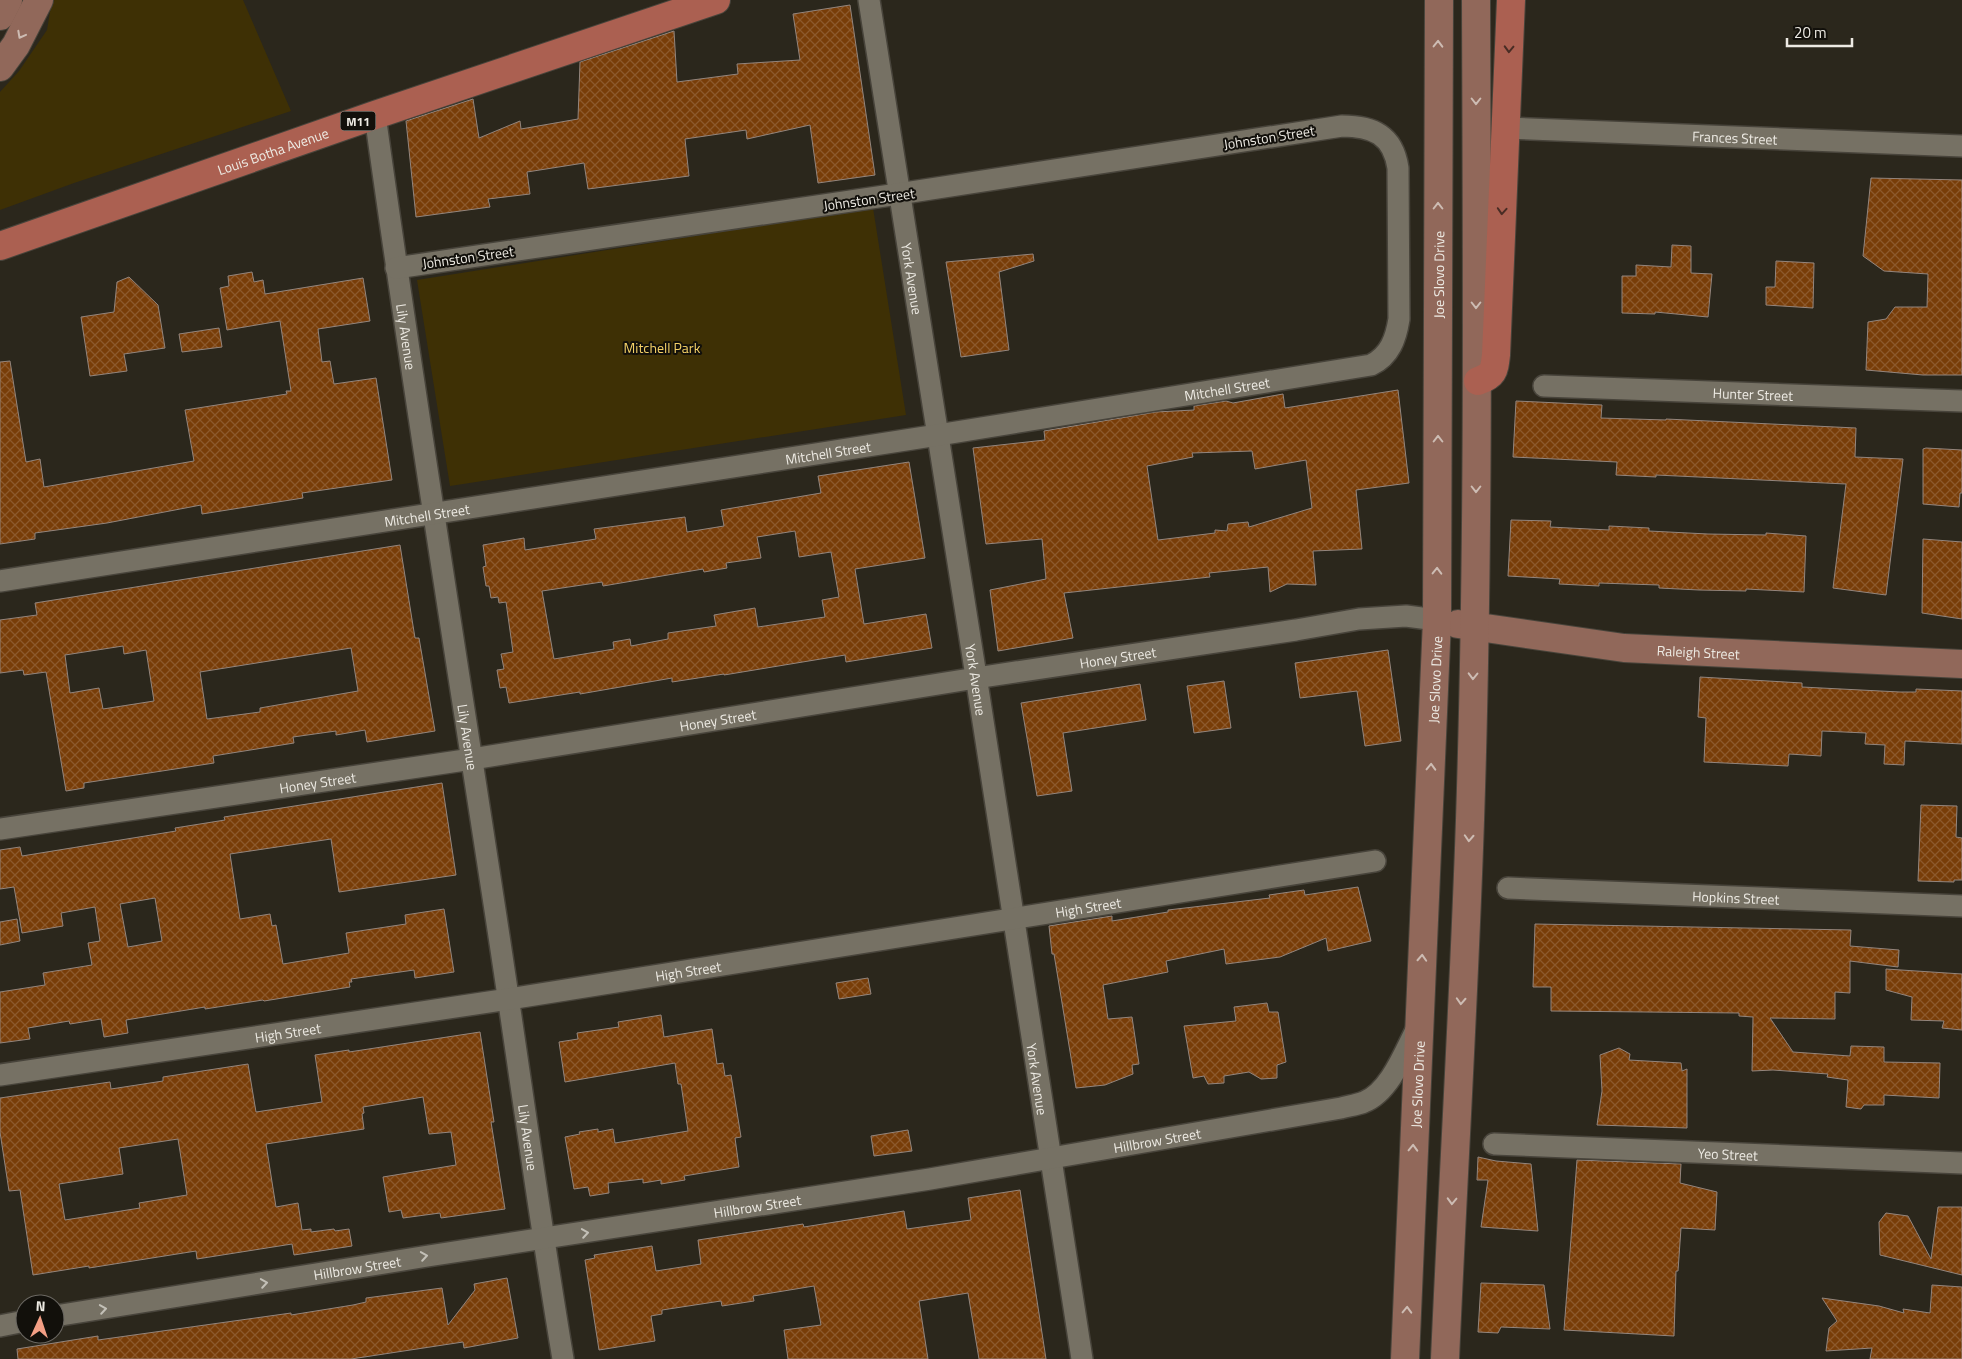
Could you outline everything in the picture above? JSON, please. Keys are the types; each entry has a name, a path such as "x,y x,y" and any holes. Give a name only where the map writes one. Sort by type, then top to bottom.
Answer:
{"main road":[{"path":"0,16 8,0"},
{"path":"0,67 16,44 39,0"},
{"name":"Louis Botha Avenue","path":"0,246 375,115 716,0"},
{"name":"Joe Slovo Drive","path":"1405,1359 1418,1024 1437,620 1439,0"},
{"path":"1445,1359 1470,822 1478,381 1476,0"},
{"path":"1478,381 1490,377 1494,370 1496,355 1511,0"},
{"name":"Raleigh Street","path":"1437,620 1624,648 1962,664"}],"street":[{"name":"York Avenue","path":"869,0 898,194 976,678 1049,1159 1082,1359"},
{"name":"Lily Avenue","path":"375,115 433,513 509,999 543,1240 563,1359"},
{"name":"Johnston Street","path":"396,268 1342,126"},
{"name":"Mitchell Street","path":"0,581 938,435 1371,365 1378,362 1394,342 1399,319 1398,168 1396,156 1391,145 1382,136 1358,126 1342,126"},
{"name":"Frances Street","path":"1506,128 1962,146"},
{"name":"Hunter Street","path":"1544,386 1962,401"},
{"name":"Honey Street","path":"0,829 472,759 1359,619 1406,616 1437,620"},
{"name":"High Street","path":"0,1075 509,999 1375,861"},
{"name":"Hopkins Street","path":"1508,888 1962,906"},
{"name":"Hillbrow Street","path":"65,1314 1049,1159 1364,1102 1376,1095 1400,1063 1418,1024"},
{"name":"Yeo Street","path":"1494,1144 1962,1163"},
{"path":"0,1326 15,1323"}],"green space":[{"path":"52,0 243,0 291,111 74,183 0,210 0,92 19,71 47,30"},
{"name":"Mitchell Park","path":"873,208 906,415 450,486 417,280"}],"building":[{"path":"850,5 875,175 818,183 810,125 747,139 746,130 685,139 689,176 588,189 584,163 527,172 530,194 488,199 490,207 416,217 406,121 473,99 479,138 520,121 521,129 578,119 580,62 674,31 677,82 738,74 737,64 800,60 793,14"},
{"path":"1871,178 1962,180 1962,375 1923,375 1866,370 1868,322 1886,319 1895,307 1927,307 1928,274 1884,271 1863,256"},
{"path":"1672,245 1691,246 1691,273 1712,274 1708,317 1655,312 1655,314 1622,313 1622,276 1636,276 1636,265 1671,267"},
{"path":"1033,254 1034,261 999,272 1009,350 961,357 946,262"},
{"path":"1776,261 1814,263 1813,308 1766,305 1766,287 1775,287"},
{"path":"252,272 254,282 263,280 265,294 363,278 370,321 318,329 322,362 330,361 334,384 376,378 392,480 302,493 303,498 202,514 201,505 107,523 35,533 35,539 0,544 0,362 10,361 26,462 40,459 44,487 194,461 185,410 287,394 286,391 291,391 280,321 227,330 220,288 229,286 228,276"},
{"path":"129,277 158,305 165,348 124,354 127,371 90,376 81,317 114,312 117,282"},
{"path":"219,328 222,347 182,352 179,334"},
{"path":"1398,390 1409,483 1356,490 1362,549 1313,551 1316,585 1287,584 1270,592 1268,567 1209,573 1210,577 1064,593 1073,638 998,651 990,590 1046,579 1042,539 986,544 973,448 1045,440 1044,431 1156,412 1194,410 1194,406 1226,401 1233,403 1283,394 1285,408","holes":["1252,451 1255,469 1306,460 1312,508 1249,527 1248,522 1228,524 1227,531 1215,530 1215,533 1158,540 1147,466 1193,457 1192,453"]},
{"path":"1516,401 1602,405 1601,418 1666,419 1856,428 1855,457 1903,459 1886,595 1833,588 1846,484 1656,475 1656,477 1616,475 1617,462 1513,457"},
{"path":"1923,449 1962,450 1962,493 1960,493 1959,507 1923,504"},
{"path":"909,462 925,558 855,569 864,624 926,614 932,648 846,662 845,655 724,675 672,682 672,678 580,694 580,692 509,703 506,687 500,688 497,670 504,669 501,654 513,652 506,602 499,603 498,597 491,598 489,586 486,586 483,567 486,566 483,545 524,538 525,550 596,539 594,529 685,517 687,532 724,526 721,510 821,493 818,476","holes":["795,531 799,557 831,552 839,597 822,600 825,617 758,627 755,608 714,615 716,626 668,633 668,639 631,646 630,639 613,642 614,649 554,659 542,591 602,582 603,586 703,569 704,572 727,568 726,563 761,558 757,537"]},
{"path":"1511,520 1551,521 1550,527 1609,530 1609,526 1649,528 1649,531 1708,534 1766,535 1766,533 1806,536 1804,592 1746,589 1746,591 1699,590 1659,588 1659,585 1599,583 1599,586 1559,584 1560,579 1508,576"},
{"path":"1923,539 1962,542 1962,619 1922,613"},
{"path":"400,545 415,638 419,638 435,731 367,742 365,730 336,735 336,731 293,737 294,743 213,756 214,763 84,783 84,788 66,791 46,672 24,675 23,670 0,673 0,620 37,615 35,603","holes":["123,646 124,654 146,650 154,701 103,709 99,688 70,693 65,655","351,648 358,691 260,708 260,712 207,719 200,672"]},
{"path":"1388,650 1401,741 1365,746 1357,691 1300,698 1295,663"},
{"path":"1700,677 1802,683 1802,687 1900,692 1916,692 1916,689 1962,691 1962,744 1905,741 1904,765 1884,764 1885,745 1865,744 1866,733 1822,731 1821,756 1789,754 1788,766 1704,762 1706,718 1698,717"},
{"path":"1224,681 1231,728 1194,733 1187,686"},
{"path":"1140,684 1146,720 1063,733 1072,791 1037,796 1021,703"},
{"path":"442,783 456,875 339,892 331,839 230,854 240,919 270,914 272,926 276,925 283,964 349,953 346,933 406,924 405,915 444,909 454,972 415,978 414,970 351,979 352,982 349,982 350,987 126,1020 128,1033 104,1037 101,1019 70,1024 69,1021 28,1028 30,1039 0,1043 0,992 45,985 43,973 92,965 88,943 100,941 95,907 61,913 63,926 22,933 14,887 0,889 0,850 20,847 22,856 176,831 175,828 225,820 224,817","holes":["155,898 162,941 128,947 120,904"]},
{"path":"1921,805 1957,806 1956,837 1962,838 1962,880 1954,880 1954,882 1918,881"},
{"path":"1358,887 1371,941 1328,951 1326,938 1280,957 1226,964 1224,949 1166,961 1168,972 1103,985 1108,1019 1132,1017 1139,1064 1132,1065 1133,1074 1105,1085 1076,1088 1054,954 1052,954 1049,926 1112,916 1112,921 1168,912 1168,910 1270,898 1269,895 1304,890 1305,895"},
{"path":"17,919 20,941 0,945 0,922"},
{"path":"1535,924 1851,930 1850,946 1899,950 1898,967 1850,961 1850,993 1835,992 1835,1019 1770,1018 1793,1052 1850,1056 1851,1046 1884,1047 1884,1062 1940,1063 1939,1098 1884,1095 1884,1105 1864,1105 1861,1109 1846,1107 1848,1080 1827,1077 1828,1074 1773,1070 1752,1071 1753,1017 1739,1016 1739,1013 1551,1011 1551,987 1533,987"},
{"path":"1886,969 1962,974 1962,1030 1942,1028 1944,1021 1911,1020 1912,997 1886,990"},
{"path":"868,978 871,994 839,999 836,983"},
{"path":"1267,1003 1269,1012 1278,1012 1286,1062 1277,1065 1277,1078 1261,1079 1249,1072 1224,1076 1224,1083 1208,1084 1204,1076 1193,1078 1184,1026 1236,1021 1234,1007"},
{"path":"661,1015 664,1037 712,1029 717,1064 723,1063 725,1076 731,1075 741,1137 735,1138 739,1167 684,1176 685,1180 661,1184 661,1180 643,1183 643,1179 608,1183 609,1193 590,1196 588,1187 574,1189 565,1137 580,1134 579,1132 598,1129 598,1132 613,1129 615,1143 688,1131 681,1084 678,1084 675,1063 565,1082 559,1042 578,1039 577,1033 619,1027 618,1022"},
{"path":"480,1032 494,1122 491,1122 505,1209 441,1218 440,1213 403,1218 401,1210 389,1212 383,1177 456,1165 451,1132 429,1134 423,1097 363,1107 364,1129 266,1144 276,1207 298,1203 302,1230 311,1229 311,1232 349,1229 352,1246 294,1255 292,1244 197,1259 196,1251 33,1275 20,1190 9,1191 0,1132 0,1098 110,1082 111,1089 163,1081 163,1077 248,1064 256,1112 322,1102 315,1055 349,1050 349,1052","holes":["178,1139 187,1195 139,1203 140,1208 65,1220 59,1184 123,1174 119,1148"]},
{"path":"1619,1048 1630,1054 1629,1060 1681,1063 1682,1071 1687,1069 1687,1128 1597,1125 1602,1091 1600,1055"},
{"path":"908,1130 912,1151 874,1156 871,1136"},
{"path":"1478,1157 1496,1161 1531,1164 1538,1231 1481,1227 1488,1180 1477,1180"},
{"path":"1577,1160 1681,1164 1680,1183 1717,1192 1715,1230 1681,1228 1678,1271 1676,1271 1674,1336 1564,1330"},
{"path":"1020,1190 1046,1359 979,1359 968,1293 919,1301 928,1359 788,1359 784,1330 821,1325 814,1286 753,1296 754,1301 722,1306 721,1301 662,1310 662,1314 651,1316 655,1341 599,1350 585,1260 595,1258 594,1255 652,1246 656,1271 701,1264 698,1240 803,1224 804,1227 904,1211 907,1229 971,1220 968,1198"},
{"path":"1938,1207 1962,1207 1962,1275 1880,1255 1879,1222 1886,1213 1908,1216 1931,1259"},
{"path":"507,1278 518,1338 464,1348 463,1342 351,1359 18,1359 17,1349 48,1344 65,1344 65,1341 98,1336 98,1340 291,1313 291,1315 353,1305 366,1302 366,1298 442,1288 448,1325 475,1290 474,1284"},
{"path":"1481,1283 1544,1285 1550,1329 1501,1327 1498,1333 1478,1332"},
{"path":"1932,1285 1962,1287 1962,1359 1870,1359 1872,1348 1826,1351 1829,1328 1837,1321 1822,1298 1879,1306 1904,1313 1903,1309 1930,1313"}]}
